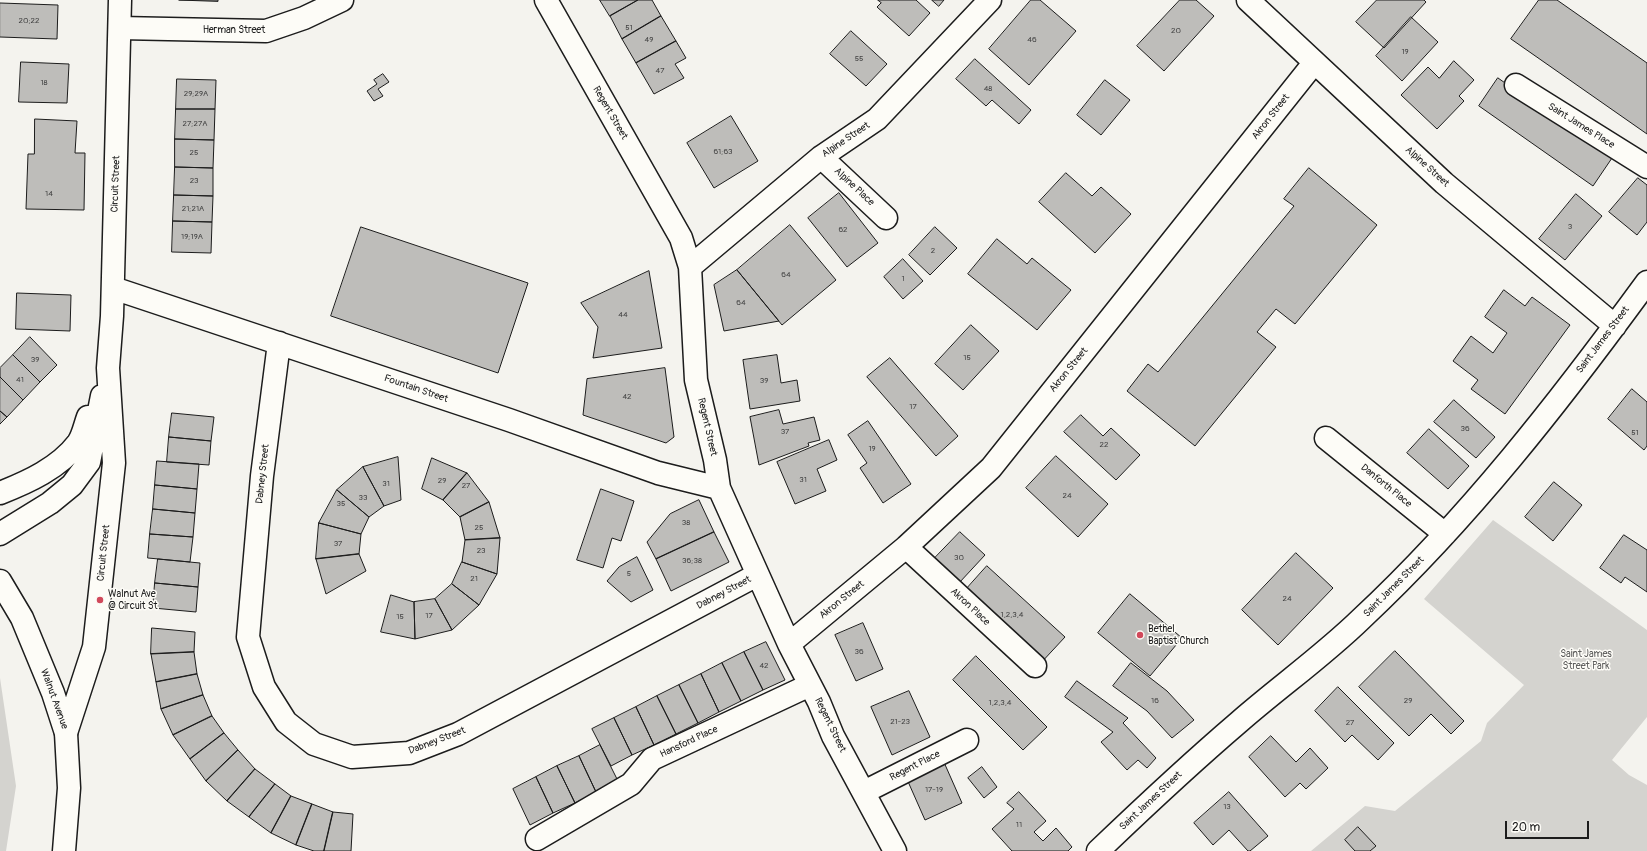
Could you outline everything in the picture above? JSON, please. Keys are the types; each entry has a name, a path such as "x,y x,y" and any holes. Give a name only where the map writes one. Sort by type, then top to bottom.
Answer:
{"street":[{"name":"Circuit Street","path":"66,733 94,647 114,463 108,368 113,288 120,0"},
{"name":"Herman Street","path":"120,28 266,31 304,18 342,0"},
{"name":"Regent Street","path":"546,0 681,238 690,267 696,380 715,460 719,488 757,575 833,736 895,851"},
{"name":"Alpine Street","path":"690,267 821,157 876,120 990,0"},
{"name":"Alpine Street","path":"1248,0 1444,183 1615,326"},
{"name":"Akron Street","path":"789,644 906,547 991,468 1314,63"},
{"name":"Saint James Place","path":"1516,85 1647,167"},
{"name":"Alpine Place","path":"821,157 886,218"},
{"name":"Saint James Street","path":"1098,851 1240,721 1360,620 1420,561 1532,434 1647,282"},
{"name":"Fountain Street","path":"113,288 509,420 658,473 719,488"},
{"name":"Dabney Street","path":"279,343 262,476 248,637 264,687 286,722 314,744 352,757 409,753 458,734 757,575"},
{"name":"Circuit Street","path":"0,493 24,483 56,465 78,442 108,368"},
{"name":"Circuit Street","path":"0,534 50,503 72,485 89,462 108,368"},
{"name":"Danforth Place","path":"1326,438 1445,534"},
{"name":"Akron Place","path":"906,547 1035,666"},
{"name":"Walnut Avenue","path":"0,581 22,618 53,693 66,733 68,788 64,851"},
{"name":"Hansford Place","path":"537,839 631,784 652,759 810,685"},
{"name":"Regent Place","path":"864,792 967,740"}],"green space":[{"name":"Saint James Street Park","path":"1493,520 1647,630 1647,717 1612,760 1629,775 1647,785 1647,851 1311,851 1365,806 1395,811 1481,741 1487,723 1524,685 1424,599"},
{"path":"0,678 16,786 6,851 0,851"}],"building":[{"path":"179,0 218,0 218,1"},
{"path":"600,0 638,0 610,16"},
{"path":"638,0 652,0 661,16 622,39 610,16"},
{"path":"878,0 916,0 930,13 909,36 877,7 881,3"},
{"path":"932,0 944,0 939,6"},
{"path":"1031,0 1040,0 1076,31 1029,85 989,49"},
{"path":"1180,0 1196,0 1214,16 1164,71 1137,46"},
{"path":"1377,0 1424,0 1426,2 1384,48 1356,22"},
{"path":"1539,0 1557,0 1647,63 1647,134 1511,39"},
{"path":"0,3 58,5 57,39 0,37"},
{"path":"661,16 676,41 636,63 622,39"},
{"path":"1411,17 1438,42 1402,81 1376,56"},
{"path":"851,31 887,64 866,86 830,54"},
{"path":"676,41 686,58 675,64 684,78 654,94 636,63"},
{"path":"975,59 1031,110 1019,124 992,100 986,106 956,79"},
{"path":"1454,61 1474,80 1459,96 1464,101 1437,129 1401,95 1428,67 1439,78"},
{"path":"21,62 69,64 67,103 19,102"},
{"path":"383,74 389,82 378,89 383,96 374,101 367,91 377,84 374,80"},
{"path":"1498,78 1612,158 1593,186 1479,106"},
{"path":"177,79 216,80 215,109 176,109"},
{"path":"1105,80 1130,100 1101,135 1077,115"},
{"path":"176,109 215,109 214,140 175,139"},
{"path":"731,116 758,161 714,188 687,143"},
{"path":"35,119 77,121 75,153 85,153 84,210 26,209 28,154 34,154"},
{"path":"175,139 214,140 213,168 175,167"},
{"path":"175,167 213,168 213,196 174,195"},
{"path":"1309,168 1377,225 1295,324 1276,309 1257,332 1276,347 1195,446 1127,391 1148,364 1158,372 1294,206 1284,199"},
{"path":"1066,173 1092,196 1101,187 1131,214 1095,253 1039,202"},
{"path":"1638,178 1647,185 1647,222 1637,235 1609,212"},
{"path":"839,193 878,243 847,267 808,218"},
{"path":"1576,194 1602,216 1565,260 1539,239"},
{"path":"174,195 213,196 212,222 173,221"},
{"path":"173,221 212,222 211,253 172,252"},
{"path":"790,225 836,280 782,325 737,270"},
{"path":"361,227 528,283 498,373 331,316"},
{"path":"935,227 957,248 930,275 909,255"},
{"path":"997,239 1027,264 1032,258 1071,290 1037,330 968,274"},
{"path":"903,259 923,281 903,299 884,277"},
{"path":"737,270 779,321 724,331 714,285"},
{"path":"649,271 662,348 593,358 598,327 581,303"},
{"path":"1504,290 1525,306 1532,297 1570,325 1505,414 1471,389 1478,380 1453,361 1471,336 1493,353 1507,333 1485,317"},
{"path":"17,293 71,295 70,331 16,329"},
{"path":"971,325 999,351 963,390 935,364"},
{"path":"30,337 57,365 40,382 13,355"},
{"path":"13,355 40,382 23,400 0,377 0,368"},
{"path":"777,355 781,383 797,380 800,401 750,409 743,360"},
{"path":"890,358 958,436 936,456 867,377"},
{"path":"665,368 674,437 666,443 583,415 587,379"},
{"path":"0,377 23,400 7,417 0,411"},
{"path":"1632,389 1647,402 1647,446 1644,450 1608,419"},
{"path":"1454,400 1495,437 1476,458 1434,422"},
{"path":"779,410 783,424 814,417 820,440 808,443 809,446 759,465 750,417"},
{"path":"0,411 7,417 0,424"},
{"path":"172,413 214,417 211,441 169,437"},
{"path":"1081,415 1103,436 1111,428 1140,455 1116,480 1064,432"},
{"path":"868,421 911,484 883,503 860,468 867,463 848,435"},
{"path":"1429,429 1469,466 1448,489 1407,453"},
{"path":"169,437 211,441 209,465 167,462"},
{"path":"829,440 837,460 817,469 826,491 795,504 777,462"},
{"path":"1056,456 1108,504 1078,537 1026,488"},
{"path":"398,457 401,500 384,506 363,467"},
{"path":"432,458 467,473 443,500 422,489"},
{"path":"157,461 199,464 197,489 155,485"},
{"path":"363,467 384,506 369,517 337,490"},
{"path":"467,473 489,502 460,517 443,500"},
{"path":"1554,482 1582,505 1553,541 1525,517"},
{"path":"155,485 197,489 195,513 153,509"},
{"path":"601,489 634,501 621,541 612,538 603,568 577,560"},
{"path":"337,490 369,517 361,534 319,523"},
{"path":"699,500 714,532 656,559 647,542 670,514"},
{"path":"489,502 500,538 465,540 460,517"},
{"path":"153,509 195,513 193,537 150,534"},
{"path":"319,523 361,534 359,554 316,559"},
{"path":"714,532 729,562 671,591 656,559"},
{"path":"960,532 985,555 959,583 933,560"},
{"path":"150,534 193,537 190,562 148,558"},
{"path":"1624,535 1647,550 1647,592 1625,577 1621,583 1600,568"},
{"path":"500,538 497,574 462,562 465,540"},
{"path":"1296,553 1333,588 1278,645 1242,610"},
{"path":"359,554 366,571 326,594 316,559"},
{"path":"637,557 653,590 631,602 607,581 619,567"},
{"path":"158,559 200,563 198,587 155,583"},
{"path":"462,562 497,574 479,605 452,584"},
{"path":"987,566 1065,637 1039,665 962,594"},
{"path":"155,583 198,587 196,612 153,608"},
{"path":"452,584 479,605 452,630 435,599"},
{"name":"Bethel Baptist Church","path":"1130,594 1182,638 1150,676 1098,633"},
{"path":"391,595 414,602 415,639 381,632"},
{"path":"435,599 452,630 415,639 414,602"},
{"path":"863,623 883,669 856,681 835,635"},
{"path":"152,628 195,632 194,652 151,654"},
{"path":"766,642 785,680 763,690 744,652"},
{"path":"1395,651 1464,721 1451,734 1431,714 1409,736 1359,687"},
{"path":"194,652 197,674 156,682 151,654"},
{"path":"744,652 763,690 741,701 722,663"},
{"path":"976,656 1047,727 1023,750 953,680"},
{"path":"722,663 741,701 719,712 701,674"},
{"path":"1131,663 1167,691 1194,720 1172,738 1147,711 1113,686"},
{"path":"197,674 203,695 161,709 156,682"},
{"path":"701,674 719,712 698,723 679,685"},
{"path":"1077,681 1128,718 1123,723 1156,758 1147,768 1138,760 1127,770 1101,742 1113,732 1065,697"},
{"path":"679,685 698,723 676,734 657,696"},
{"path":"1338,687 1394,743 1378,760 1352,735 1345,742 1315,711"},
{"path":"909,691 930,737 892,755 871,707"},
{"path":"203,695 212,716 173,735 161,709"},
{"path":"657,696 676,734 654,745 636,707"},
{"path":"636,707 654,745 632,755 614,718"},
{"path":"212,716 224,733 190,759 173,735"},
{"path":"614,718 632,755 611,766 592,729"},
{"path":"224,733 238,750 206,781 190,759"},
{"path":"1271,736 1296,762 1310,748 1328,768 1306,789 1300,783 1285,797 1249,757"},
{"path":"600,745 618,781 596,792 579,756"},
{"path":"238,750 255,769 227,801 206,781"},
{"path":"579,756 596,792 575,803 557,766"},
{"path":"943,760 962,803 925,820 906,777"},
{"path":"557,766 575,803 553,813 536,777"},
{"path":"982,767 997,787 984,798 968,778"},
{"path":"255,769 275,784 249,817 227,801"},
{"path":"536,777 553,813 530,825 513,789"},
{"path":"275,784 291,796 271,833 249,817"},
{"path":"1019,792 1046,821 1034,832 1043,841 1056,828 1072,847 1068,851 1012,851 992,829 1014,809 1007,803"},
{"path":"1229,792 1268,836 1250,851 1248,851 1229,830 1213,845 1194,823"},
{"path":"291,796 312,804 296,845 271,833"},
{"path":"312,804 333,812 324,851 314,851 296,845"},
{"path":"333,812 353,814 351,851 324,851"},
{"path":"1358,827 1376,846 1370,851 1355,851 1345,840"}],"place":[{"name":"Walnut Ave @ Circuit St","path":"100,600"},
{"name":"Bethel Baptist Church","path":"1140,635"}]}
